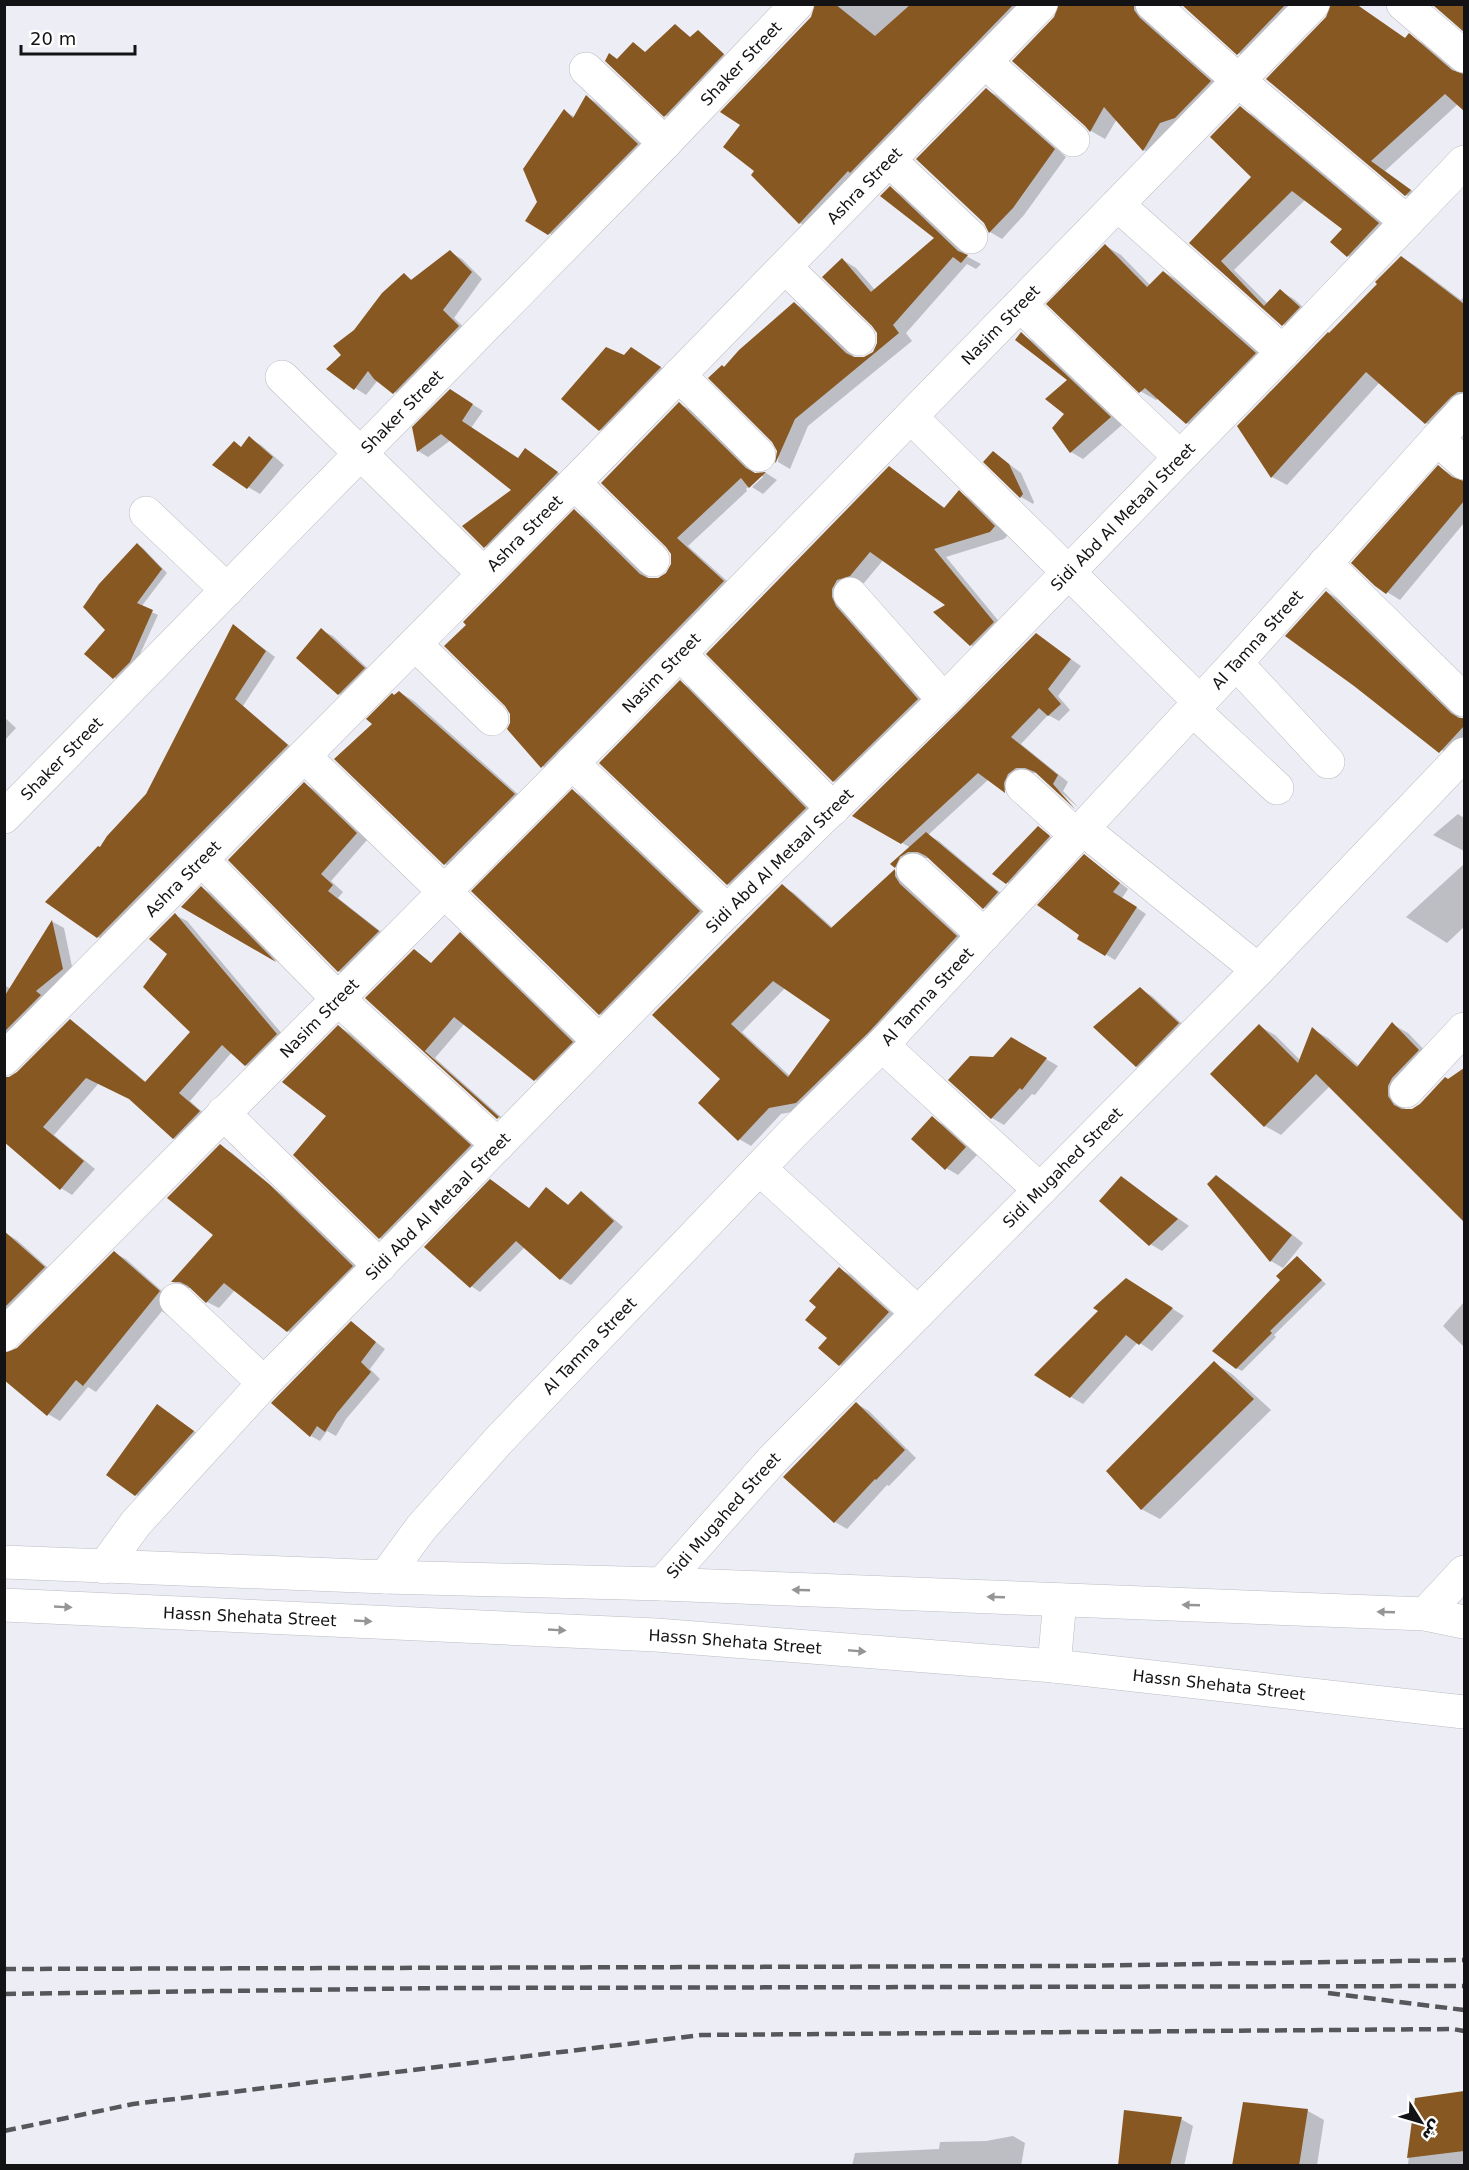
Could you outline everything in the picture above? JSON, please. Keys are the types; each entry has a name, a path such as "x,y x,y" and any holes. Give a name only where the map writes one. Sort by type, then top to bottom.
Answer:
{"street":[{"name":"Shaker Street","path":"4,817 665,143 797,4"},
{"name":"Ashra Street","path":"4,1059 574,483 1041,4"},
{"path":"1152,4 1239,81 1407,222"},
{"name":"Nasim Street","path":"4,1335 680,654 1313,4"},
{"path":"1403,4 1464,56"},
{"path":"985,62 1073,140"},
{"path":"586,69 665,143"},
{"path":"889,160 971,237"},
{"name":"Sidi Abd Al Metaal Street","path":"104,1567 136,1523 264,1383 727,911 944,700 1283,352 1464,162"},
{"path":"1118,205 1283,352"},
{"path":"785,267 859,339"},
{"path":"1020,305 1180,457"},
{"path":"679,375 759,454"},
{"path":"282,377 484,574"},
{"name":"Al Tamna Street","path":"385,1576 421,1528 500,1438 794,1132 882,1045 1197,706 1464,410"},
{"path":"911,417 1068,571 1277,788"},
{"path":"1437,439 1464,464"},
{"path":"574,483 653,560"},
{"path":"146,513 226,590"},
{"path":"1326,563 1464,700"},
{"path":"850,594 944,700"},
{"path":"415,644 492,719"},
{"path":"680,654 832,809"},
{"path":"1236,663 1329,762"},
{"name":"Sidi Mugahed Street","path":"662,1584 773,1459 1258,970 1464,754"},
{"path":"304,756 598,1041"},
{"path":"572,763 727,911"},
{"path":"1022,786 1258,970"},
{"path":"202,860 339,1000 498,1145"},
{"path":"913,870 984,935"},
{"path":"1406,1091 1464,1029"},
{"path":"882,1045 1040,1190"},
{"path":"223,1113 380,1266"},
{"path":"760,1169 918,1313"},
{"path":"176,1300 264,1383"},
{"path":"4,1562 662,1584 1425,1614 1464,1622"},
{"path":"1425,1614 1464,1572"},
{"path":"656,1635 662,1584"},
{"path":"1054,1666 1060,1600"},
{"name":"Hassn Shehata Street","path":"4,1605 656,1635 1054,1666 1464,1712"}],"building":[{"path":"815,4 835,4 875,36 911,4 1014,4 850,173 848,171 799,224 751,175 754,171 723,147 740,125 720,112 811,17"},
{"path":"1059,4 1134,4 1134,10 1140,18 1211,81 1175,118 1160,123 1143,151 1104,107 1090,132 1012,61 1054,17"},
{"path":"1181,4 1286,4 1237,55"},
{"path":"1331,4 1356,4 1405,38 1409,33 1452,70 1464,74 1464,111 1445,94 1371,161 1411,190 1405,196 1266,79 1326,17"},
{"path":"1464,4 1464,32 1433,5"},
{"path":"675,24 690,37 698,30 724,54 664,117 605,61 609,53 617,59 633,42 645,52"},
{"path":"986,88 1055,149 1013,208 989,233 984,223 916,159"},
{"path":"586,95 638,144 548,235 525,221 537,202 523,169 564,109 573,118"},
{"path":"1240,106 1379,223 1347,257 1330,242 1342,229 1292,191 1221,261 1264,306 1280,289 1300,307 1282,326 1189,243 1251,177 1210,137"},
{"path":"890,186 958,251 968,255 961,263 953,257 893,325 899,333 795,419 775,463 777,451 772,442 708,378 722,365 724,367 739,350 794,302 846,353 854,357 864,357 873,352 877,343 877,333 822,277 842,258 871,292 934,238 880,196"},
{"path":"1105,244 1147,287 1163,271 1256,353 1186,424 1145,388 1139,393 1046,304"},
{"path":"450,250 472,272 443,310 459,326 393,394 374,379 368,371 354,390 326,369 341,355 333,346 354,330 382,293 404,273 411,280"},
{"path":"1401,256 1464,304 1464,392 1458,392 1451,397 1425,424 1366,372 1271,478 1237,426 1377,284 1375,282"},
{"path":"1021,332 1111,417 1070,453 1052,428 1064,414 1045,399 1067,380 1015,340"},
{"path":"606,347 624,355 631,347 661,367 599,431 561,399"},
{"path":"450,389 473,404 462,421 518,458 525,448 558,472 484,548 462,526 511,490 441,434 417,452 412,427"},
{"path":"679,402 746,468 755,473 766,472 749,488 741,478 677,538 724,581 541,768 507,729 510,714 505,706 444,646 466,625 463,622 574,509 640,574 648,578 658,578 666,573 671,564 671,554 666,547 601,483"},
{"path":"249,436 273,457 247,489 212,465 234,441 241,447"},
{"path":"993,451 1009,464 1023,494 1020,498 983,462"},
{"path":"1438,465 1452,477 1464,481 1464,501 1386,594 1351,563"},
{"path":"889,466 944,508 959,490 995,526 990,532 934,549 994,622 970,646 933,612 945,605 870,552 850,576 837,580 832,589 832,597 836,606 918,699 833,782 706,654"},
{"path":"137,543 162,569 137,603 153,610 130,662 113,679 84,654 105,630 83,607 99,584"},
{"path":"1326,591 1451,713 1464,718 1464,726 1439,753 1354,686 1285,636"},
{"path":"233,624 266,651 235,699 288,745 97,938 45,902 98,846 100,847 107,836 146,794"},
{"path":"321,628 365,668 338,695 296,658"},
{"path":"1036,633 1071,659 1048,689 1061,704 1048,716 1039,708 1011,737 1058,775 1053,784 1075,809 1035,772 1025,768 1016,768 1008,774 1004,783 1005,793 978,773 901,844 852,816 957,713"},
{"path":"680,680 806,808 727,885 599,763"},
{"path":"399,691 515,794 444,865 334,759 372,724 366,719 392,693 394,695"},
{"path":"304,782 357,833 321,874 333,885 328,891 379,931 338,972 228,860"},
{"path":"572,789 700,911 599,1015 471,891"},
{"path":"1038,826 1050,836 1006,884 992,874"},
{"path":"926,832 998,892 983,909 926,856 918,852 908,852 900,857 895,868 890,864"},
{"path":"1084,854 1120,883 1113,892 1137,907 1105,956 1077,939 1079,935 1037,905"},
{"path":"895,869 895,876 900,884 957,936 869,1032 796,1103 769,1108 738,1141 698,1103 720,1079 652,1015 782,884 831,928","holes":["773,981 830,1020 788,1077 731,1024"]},
{"path":"201,886 276,962 181,907"},
{"path":"175,913 277,1034 245,1066 222,1045 179,1093 200,1111 173,1139 129,1099 86,1078 43,1127 84,1161 60,1190 4,1142 4,1077 17,1072 70,1019 145,1082 190,1032 143,987 167,954 149,939"},
{"path":"52,920 63,969 36,991 41,995 4,1032 4,997"},
{"path":"460,932 573,1042 534,1081 454,1017 425,1051 499,1117 497,1119 365,998 414,949 431,963"},
{"path":"1140,987 1179,1023 1136,1067 1093,1027"},
{"path":"1392,1022 1419,1050 1392,1078 1388,1086 1388,1096 1394,1105 1402,1109 1412,1109 1420,1104 1445,1077 1448,1079 1464,1068 1464,1222 1316,1074 1264,1127 1210,1074 1259,1024 1298,1063 1312,1027 1357,1067"},
{"path":"338,1025 471,1145 379,1239 293,1155 326,1116 282,1082"},
{"path":"1011,1037 1047,1058 1022,1090 1020,1088 991,1119 948,1080 970,1056 993,1057"},
{"path":"932,1116 966,1147 945,1170 911,1139"},
{"path":"220,1144 269,1184 353,1266 287,1332 224,1283 206,1303 188,1286 180,1282 171,1282 213,1235 167,1198"},
{"path":"1216,1175 1292,1235 1270,1262 1207,1184"},
{"path":"1121,1176 1178,1219 1149,1246 1099,1201"},
{"path":"490,1179 529,1208 546,1187 568,1205 581,1191 614,1221 560,1280 516,1241 470,1288 424,1247"},
{"path":"4,1231 45,1267 4,1308"},
{"path":"114,1251 160,1291 83,1386 76,1380 47,1416 4,1380 4,1353 17,1348"},
{"path":"1297,1256 1322,1280 1270,1331 1272,1333 1236,1369 1212,1351 1280,1280 1276,1276"},
{"path":"839,1267 889,1312 839,1366 818,1348 827,1338 805,1320 816,1307 809,1301"},
{"path":"1126,1278 1173,1308 1139,1345 1126,1335 1070,1398 1034,1375 1098,1311 1093,1308"},
{"path":"351,1321 376,1342 361,1362 371,1372 337,1413 325,1432 317,1426 310,1437 271,1403"},
{"path":"1214,1361 1254,1399 1141,1510 1106,1471"},
{"path":"856,1402 905,1450 834,1523 783,1477"},
{"path":"157,1404 194,1431 135,1496 106,1475"},
{"path":"1464,2091 1464,2151 1407,2158 1415,2098"},
{"path":"1243,2102 1308,2109 1299,2166 1232,2166"},
{"path":"1124,2110 1182,2117 1170,2166 1118,2166"}],"railway":[{"path":"4,1969 1073,1966 1464,1960"},
{"path":"4,1994 442,1988 1464,1986"},
{"path":"1328,1993 1464,2010"},
{"path":"4,2131 133,2104 701,2035 1453,2029 1464,2031"}]}
